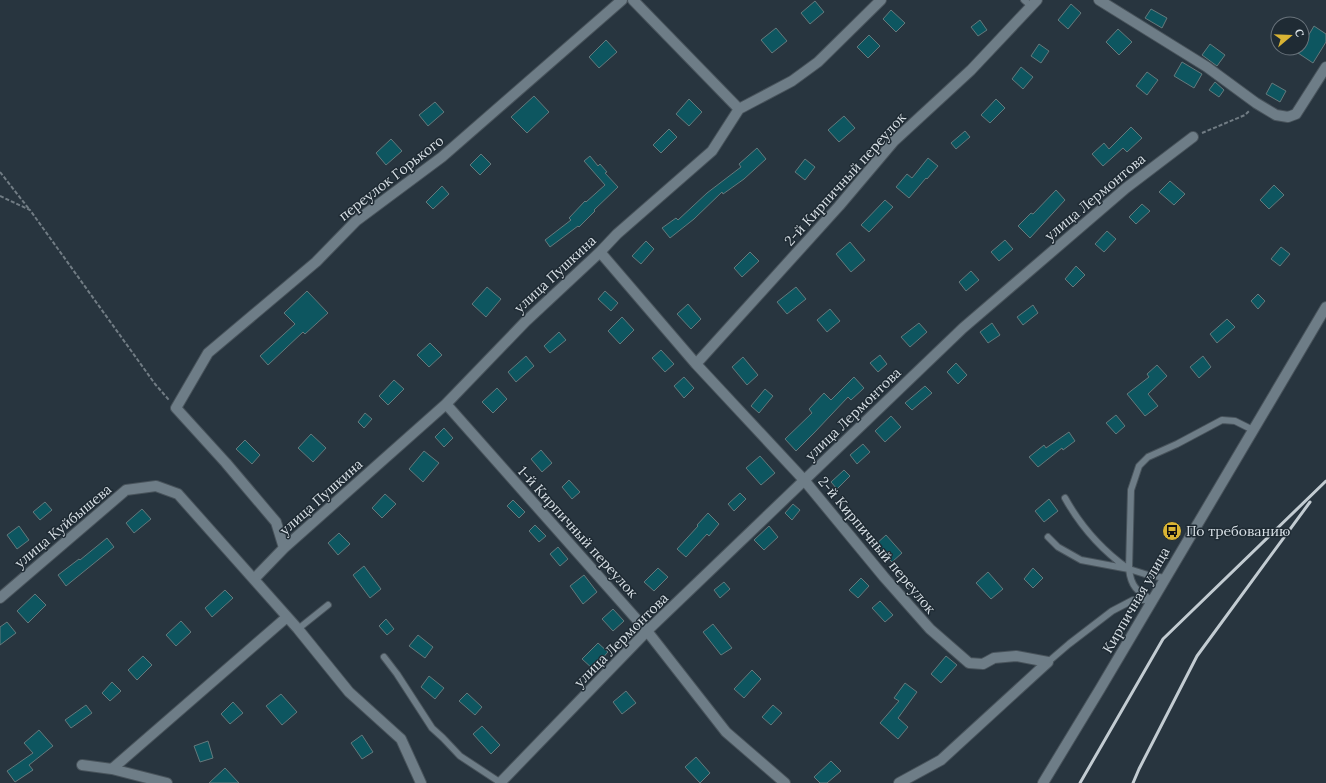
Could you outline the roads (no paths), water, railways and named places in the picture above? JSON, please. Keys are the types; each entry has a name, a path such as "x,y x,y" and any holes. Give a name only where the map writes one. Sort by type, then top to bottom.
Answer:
{"street":[{"name":"переулок Горького","path":"284,548 276,522 226,463 176,408 208,353 316,262 356,221 442,157 622,0"},
{"path":"633,0 739,109"},
{"name":"улица Пушкина","path":"254,579 284,548 446,404 526,321 600,252 617,234 712,151 739,109 792,81 818,62 881,0"},
{"path":"1099,0 1207,67 1256,103 1276,115 1288,117 1296,114 1326,67"},
{"name":"2-й Кирпичный переулок","path":"696,364 839,206 894,141 971,70 1031,2"},
{"name":"улица Лермонтова","path":"500,783 648,631 963,328 1126,188 1194,137"},
{"name":"2-й Кирпичный переулок","path":"600,252 696,364 804,480 884,577 930,629 970,663 983,664 994,658 1016,656 1048,662"},
{"name":"Кирпичная улица","path":"1043,783 1326,307"},
{"name":"1-й Кирпичный переулок","path":"446,404 648,631 726,732 785,783"},
{"name":"улица Куйбышева","path":"0,598 126,490 156,486 178,494 298,628 350,692 401,739 421,783"},
{"path":"112,769 287,617"},
{"path":"899,783 941,760 1048,662"},
{"path":"82,765 112,769 167,783"}],"lane":[{"path":"1152,600 1137,590 1130,579 1129,569 1131,490 1139,466 1148,457 1177,444 1222,420 1235,421 1253,430"},
{"path":"1065,498 1082,525 1113,558 1129,569"},
{"path":"1048,537 1058,547 1081,560 1129,569 1148,575 1165,578"},
{"path":"1048,662 1112,611 1132,600 1152,600"},
{"path":"298,628 328,605"},
{"path":"384,657 397,674 432,728 460,756 500,783"}],"railway":[{"path":"1080,783 1163,639 1326,481"},
{"path":"1133,783 1197,656 1310,502"}],"place":[{"name":"По требованию","path":"1172,531"}]}
